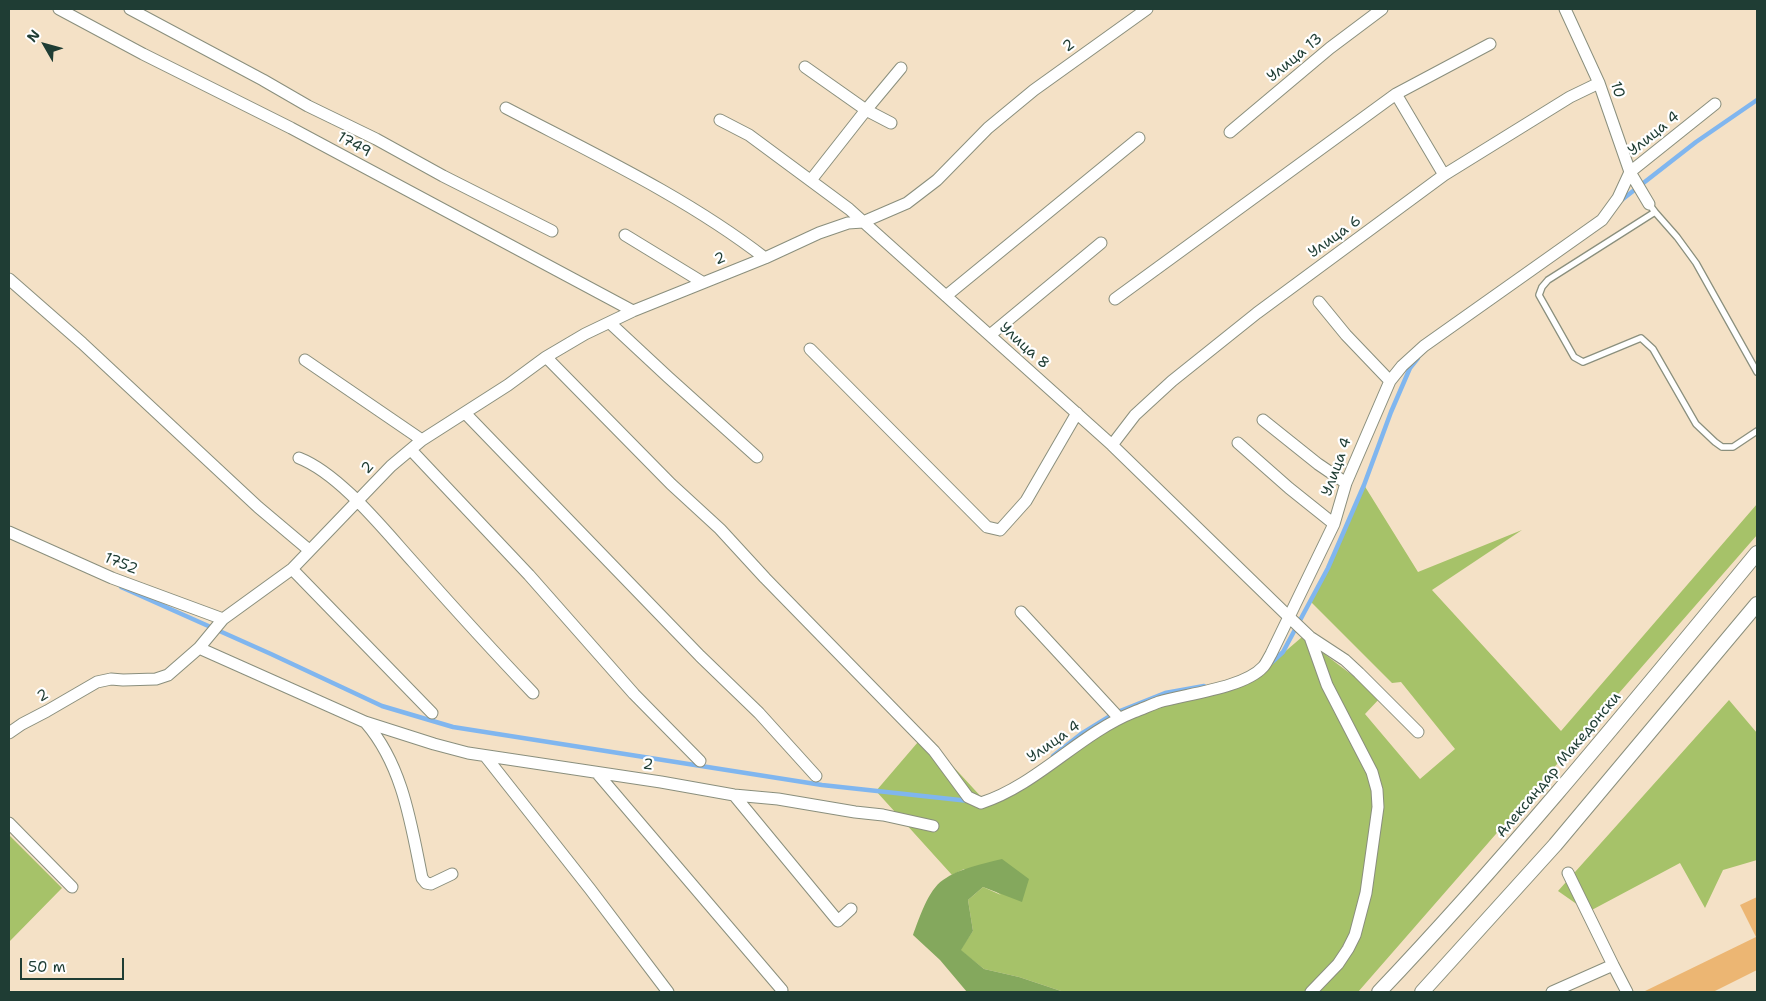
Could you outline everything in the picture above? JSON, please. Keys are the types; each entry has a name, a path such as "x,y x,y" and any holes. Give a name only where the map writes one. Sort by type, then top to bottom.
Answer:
{"street":[{"name":"1749","path":"59,9 143,54 291,128 633,311"},
{"path":"130,9 308,106 376,139 552,231"},
{"name":"2","path":"9,733 97,682 111,679 156,679 168,675 198,648 223,619 292,569 391,466 422,440 585,334 633,311 765,258 819,233 848,224 863,222 907,203 937,180 988,128 1034,90 1147,9"},
{"name":"Улица 13","path":"1230,132 1330,48 1382,9"},
{"name":"10","path":"1565,9 1599,83 1633,178 1652,208"},
{"path":"1114,299 1396,94 1490,44"},
{"path":"805,67 866,110 892,123"},
{"path":"811,180 901,68"},
{"name":"Улица 6","path":"1112,445 1135,415 1172,381 1257,313 1444,175 1570,97 1599,83"},
{"path":"1396,94 1444,175"},
{"name":"Улица 4","path":"546,358 671,484 720,529 765,578 934,751 968,797 981,803 1000,797 1088,736 1119,718 1158,702 1216,688 1247,678 1262,668 1289,618 1334,524 1346,482 1390,381 1402,366 1424,346 1602,220 1633,178 1715,104"},
{"path":"506,108 686,204 734,234 765,258"},
{"name":"Улица 8","path":"720,120 748,135 849,209 1112,445 1289,618 1360,673 1418,732"},
{"path":"946,296 1140,138"},
{"path":"625,235 702,282"},
{"path":"990,335 1101,243"},
{"path":"9,279 82,343 258,507 309,550"},
{"path":"1319,302 1346,335 1390,381"},
{"path":"610,323 758,457"},
{"path":"810,349 987,527 1000,530 1026,501 1077,413"},
{"path":"305,360 422,440"},
{"path":"465,413 700,656 759,713 816,776"},
{"path":"1263,420 1318,464 1346,482"},
{"path":"1238,443 1289,488 1334,524"},
{"path":"411,450 529,575 634,694 700,761"},
{"path":"299,458 311,462 323,470 358,502 533,693"},
{"name":"1752","path":"9,532 112,578 223,619"},
{"name":"Александар Македонски","path":"1379,992 1413,957 1557,794 1757,553"},
{"path":"292,569 432,713"},
{"path":"1422,992 1555,845 1757,604"},
{"path":"1021,612 1119,718"},
{"path":"1310,636 1327,685 1372,772 1377,790 1378,807 1366,892 1355,935 1338,964 1311,992"},
{"name":"2","path":"198,648 365,722 434,744 486,757 883,815 933,826"},
{"path":"365,722 379,738 398,780 406,804 422,878 426,883 431,884 452,874"},
{"path":"486,757 668,992"},
{"path":"597,773 782,990"},
{"path":"734,794 838,921 851,909"},
{"path":"9,823 72,887"},
{"path":"1568,873 1627,992"},
{"path":"1552,992 1614,965"}],"lane":[{"path":"1757,372 1696,264 1677,237 1652,208 1548,280 1542,287 1539,295 1574,358 1578,361 1583,362 1641,338 1653,349 1696,424 1715,442 1722,447 1733,447 1757,431"}],"green space":[{"path":"1364,485 1418,572 1522,530 1432,590 1561,731 1757,504 1757,535 1358,992 1064,992 1019,977 984,969 960,950 973,931 968,900 983,887 1001,895 964,869 952,875 876,791 924,735 985,801 1016,785 1081,734 1115,713 1165,693 1212,685 1260,673 1302,637 1381,697 1365,714 1420,779 1455,749 1401,682 1392,683 1310,601 1328,568"},
{"path":"1729,700 1757,733 1757,860 1723,870 1705,908 1680,863 1588,912 1558,891"},
{"path":"9,835 62,888 9,942"},
{"path":"1002,859 1029,879 1022,902 983,887 968,900 973,931 961,950 984,969 1019,977 1064,992 967,992 940,960 913,935 928,898 943,880 964,869"}],"building":[{"path":"1757,897 1757,970 1713,992 1643,992 1756,937 1740,905"}],"waterway":[{"path":"1619,202 1696,142 1757,100"},
{"path":"1271,663 1283,652 1328,568 1364,485 1391,412 1410,368 1418,358"},
{"path":"121,587 382,706 453,727 822,785 969,801"},
{"path":"1053,756 1081,734 1115,713 1165,693 1204,686"}]}
